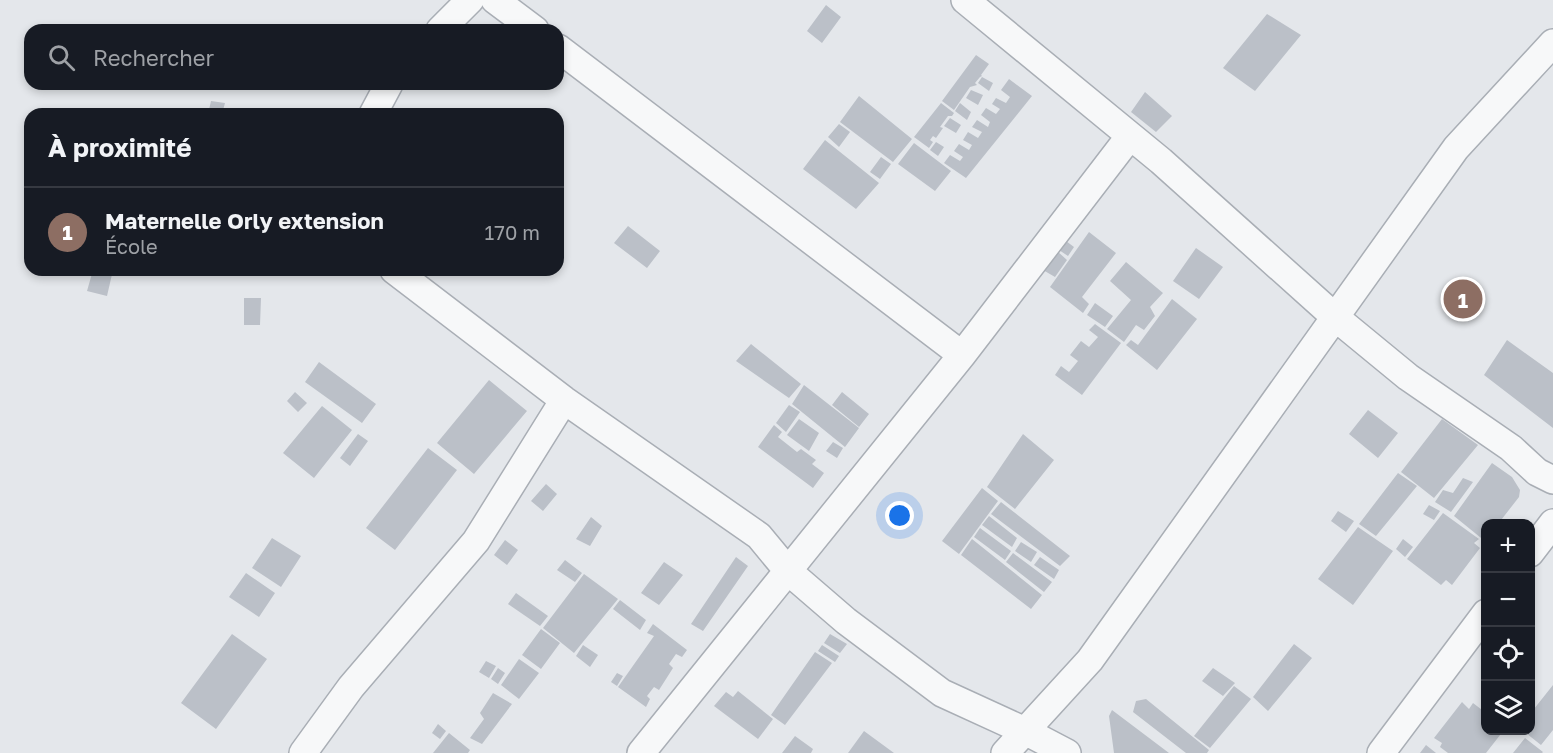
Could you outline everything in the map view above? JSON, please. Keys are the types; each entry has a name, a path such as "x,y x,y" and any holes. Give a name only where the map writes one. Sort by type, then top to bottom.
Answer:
{"street":[{"path":"446,24 470,0"},
{"path":"495,0 527,24"},
{"path":"965,0 1161,161 1335,316 1408,376 1511,448 1537,472 1553,480"},
{"path":"1005,753 1090,660 1456,148 1553,43"},
{"path":"564,53 962,355"},
{"path":"376,108 386,90"},
{"path":"641,753 962,355 1130,136"},
{"path":"402,276 564,400 759,536 788,571 846,621 942,693 1067,753"},
{"path":"303,753 351,687 476,541 564,400"},
{"path":"1535,546 1553,523"},
{"path":"1381,753 1481,618"}],"building":[{"path":"826,5 841,17 822,43 807,31"},
{"path":"1267,14 1301,35 1255,91 1223,68"},
{"path":"976,55 989,64 975,83 977,85 970,87 954,110 942,101"},
{"path":"982,77 993,83 989,91 978,83"},
{"path":"1009,79 1032,96 966,178 944,163 950,155 960,161 963,157 954,151 959,144 969,150 972,145 963,140 968,132 978,138 982,132 972,127 977,120 988,127 990,122 981,115 986,108 996,114 1000,109 992,104 996,98 1006,103 1010,97 1001,90"},
{"path":"971,90 983,95 978,105 966,98"},
{"path":"1145,92 1172,116 1156,132 1131,112"},
{"path":"859,96 912,139 893,162 840,122"},
{"path":"211,101 225,103 224,108 209,108"},
{"path":"941,103 954,113 948,116 940,127 943,128 936,138 933,136 930,140 933,142 929,148 914,137"},
{"path":"960,103 971,112 967,120 955,111"},
{"path":"950,118 961,125 956,133 944,126"},
{"path":"839,124 850,132 839,147 828,137"},
{"path":"825,140 879,183 856,209 803,169"},
{"path":"936,142 944,147 938,156 930,150"},
{"path":"914,143 951,171 935,191 898,164"},
{"path":"881,157 891,164 880,179 870,172"},
{"path":"628,226 660,251 647,268 614,243"},
{"path":"1089,232 1116,253 1082,297 1089,304 1083,313 1050,287"},
{"path":"1066,241 1074,247 1068,256 1059,250"},
{"path":"1196,248 1223,267 1199,299 1173,281"},
{"path":"1057,251 1067,260 1055,277 1043,270"},
{"path":"1126,262 1163,293 1150,307 1155,316 1144,330 1136,325 1124,342 1107,329 1131,300 1110,281"},
{"path":"91,276 112,276 107,296 87,291"},
{"path":"244,298 261,298 260,325 244,325"},
{"path":"1172,299 1197,319 1157,370 1126,345 1131,340 1138,345"},
{"path":"1095,303 1113,316 1105,327 1087,315"},
{"path":"1095,324 1121,343 1082,395 1055,375 1061,366 1069,372 1078,361 1070,355 1081,341 1089,347 1098,337 1089,330"},
{"path":"1507,340 1553,373 1553,428 1484,375"},
{"path":"751,344 801,384 789,398 736,361"},
{"path":"319,362 376,404 362,423 305,382"},
{"path":"489,380 527,411 474,474 437,443"},
{"path":"804,385 859,428 845,447 792,404"},
{"path":"295,392 307,403 298,412 287,401"},
{"path":"842,392 869,414 859,427 832,405"},
{"path":"789,405 800,412 786,432 776,423"},
{"path":"322,406 352,430 314,478 283,453"},
{"path":"1368,410 1398,433 1378,458 1349,434"},
{"path":"799,419 819,433 809,451 787,435"},
{"path":"1442,419 1478,445 1434,498 1401,472"},
{"path":"774,425 782,432 778,437 797,452 801,449 816,460 812,464 824,473 813,488 758,447"},
{"path":"358,434 368,441 350,466 340,458"},
{"path":"1023,434 1054,460 1015,509 987,487"},
{"path":"833,442 843,448 837,458 826,451"},
{"path":"428,448 457,470 395,550 366,528"},
{"path":"1492,463 1512,477 1520,490 1519,497 1502,519 1481,519 1481,538 1454,516"},
{"path":"1398,473 1417,486 1376,536 1359,524"},
{"path":"1463,478 1473,482 1451,512 1435,502 1443,490 1453,493"},
{"path":"546,484 557,494 543,511 531,501"},
{"path":"982,488 998,501 959,554 942,541"},
{"path":"1001,502 1070,556 1060,566 991,514"},
{"path":"1429,505 1440,511 1434,520 1423,514"},
{"path":"1338,511 1354,521 1346,532 1331,521"},
{"path":"1443,513 1479,539 1474,543 1480,548 1452,585 1446,580 1441,585 1407,559"},
{"path":"989,516 1017,538 1012,547 982,525"},
{"path":"591,517 602,526 590,546 576,539"},
{"path":"1358,527 1393,551 1353,605 1318,579"},
{"path":"980,528 1011,551 1005,560 974,537"},
{"path":"272,538 301,556 281,587 252,568"},
{"path":"972,539 1042,595 1031,609 961,555"},
{"path":"1403,539 1413,547 1405,557 1396,549"},
{"path":"505,540 518,550 507,565 494,555"},
{"path":"1021,542 1037,552 1031,562 1015,551"},
{"path":"1013,553 1052,582 1044,592 1006,562"},
{"path":"736,557 748,566 703,631 691,624"},
{"path":"1040,557 1059,570 1054,579 1034,565"},
{"path":"565,560 582,573 575,582 557,570"},
{"path":"664,562 683,575 659,605 641,593"},
{"path":"246,573 275,593 259,617 229,597"},
{"path":"584,574 618,599 574,653 543,628"},
{"path":"516,593 548,616 540,626 508,604"},
{"path":"620,600 646,620 640,630 613,609"},
{"path":"653,624 687,650 682,657 676,654 669,664 673,668 659,690 654,687 647,696 650,699 646,707 618,687 654,636 647,633"},
{"path":"541,629 560,643 541,669 522,655"},
{"path":"232,634 267,659 216,729 181,703"},
{"path":"830,634 847,644 840,653 824,643"},
{"path":"1294,644 1312,658 1268,711 1253,697"},
{"path":"583,645 598,655 590,667 576,656"},
{"path":"822,645 839,656 835,662 818,651"},
{"path":"815,652 832,663 785,725 771,715"},
{"path":"519,659 539,673 519,699 501,685"},
{"path":"486,661 496,666 489,678 479,672"},
{"path":"498,668 505,673 498,684 491,679"},
{"path":"1213,668 1235,683 1223,696 1202,681"},
{"path":"617,673 623,676 617,686 611,682"},
{"path":"1553,685 1553,730 1541,745 1528,735 1535,735 1535,708"},
{"path":"1234,686 1251,699 1210,748 1194,736"},
{"path":"738,691 773,719 758,739 714,706 726,692 733,697"},
{"path":"493,693 512,704 482,744 470,738 484,719 480,713"},
{"path":"1146,699 1209,750 1207,753 1186,753 1133,712 1136,701"},
{"path":"1462,702 1469,709 1473,703 1481,709 1481,735 1500,735 1486,753 1448,753 1440,747 1442,743 1434,738"},
{"path":"1112,710 1169,753 1114,753 1109,716"},
{"path":"438,724 446,731 440,739 432,733"},
{"path":"864,731 894,753 848,753"},
{"path":"449,733 470,750 468,753 433,753"},
{"path":"795,736 813,749 811,753 782,753"},
{"path":"1525,738 1543,752 1513,753"},
{"path":"1426,745 1436,753 1420,753"}],"place":[{"name":"Maternelle Orly extension","path":"1463,299"}]}
